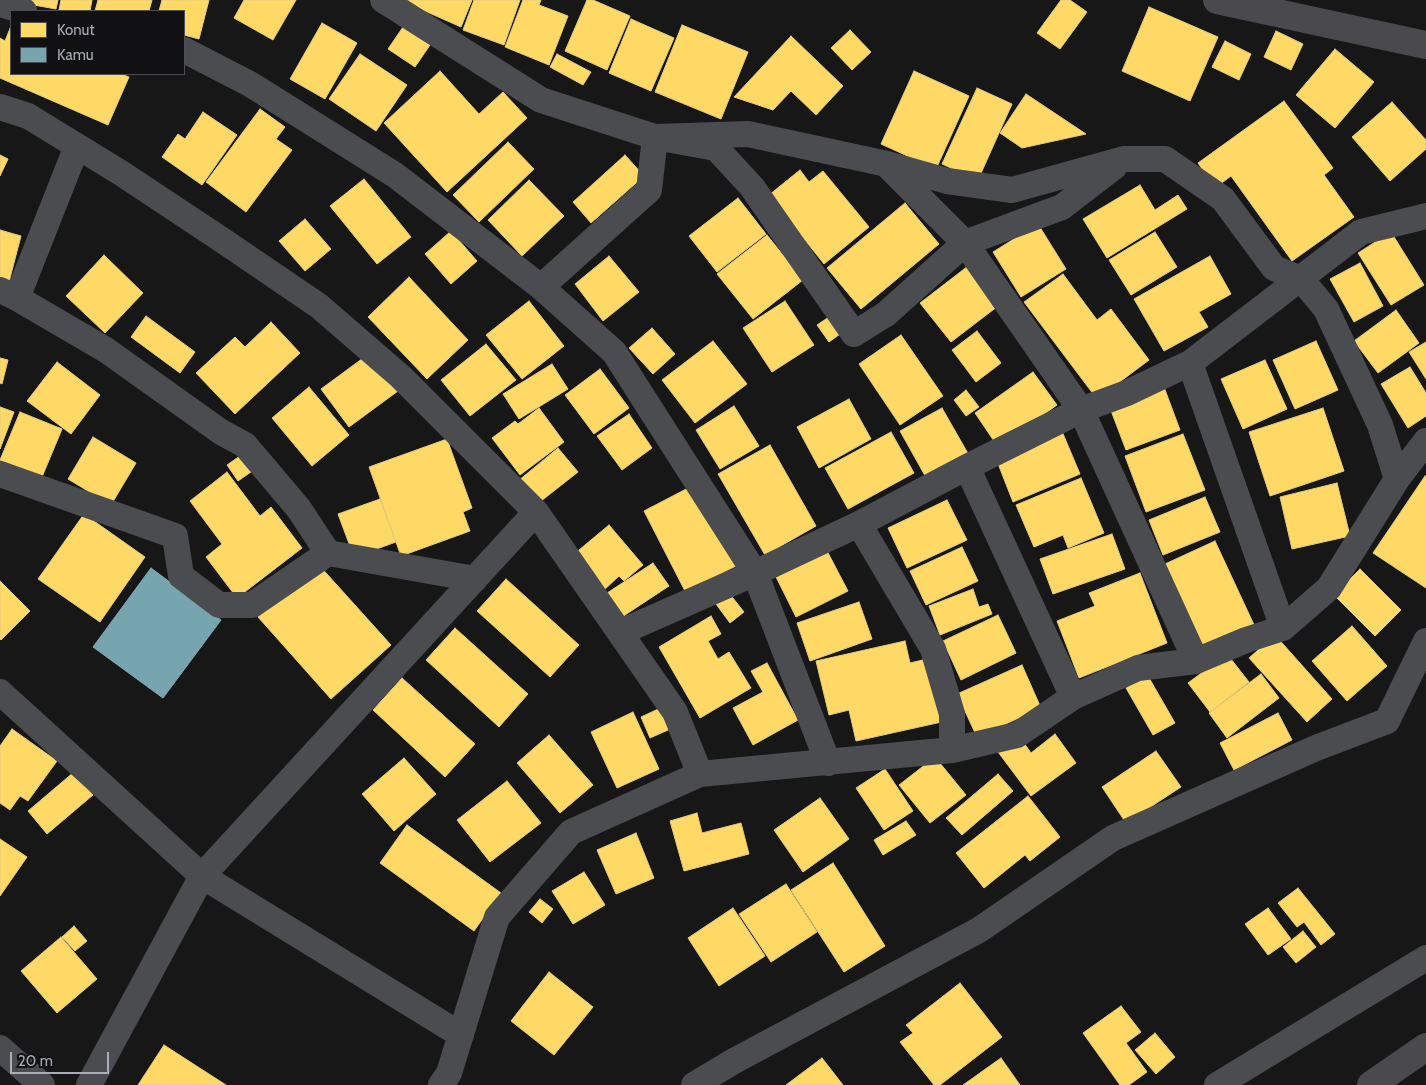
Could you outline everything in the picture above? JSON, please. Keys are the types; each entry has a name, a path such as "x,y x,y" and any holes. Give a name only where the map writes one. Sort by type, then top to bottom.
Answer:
{"main road":[{"path":"1217,0 1426,45"},
{"path":"1371,1085 1426,1047"}],"street":[{"path":"383,0 541,100 656,137 716,148 752,187 854,334 886,314 965,243 1062,207 1124,159"},
{"path":"0,4 21,10"},
{"path":"185,51 250,84 395,175 541,287 614,352 755,573 828,763"},
{"path":"0,107 28,116 121,173 319,306 401,377 536,512 675,712 700,774"},
{"path":"656,137 748,134 887,164 947,181 1012,190 1124,159 1165,158 1223,200 1274,268 1301,279 1326,309 1380,425 1396,479"},
{"path":"541,287 649,190 656,137"},
{"path":"77,146 8,294 106,350 220,432 245,445 299,509 328,553"},
{"path":"887,164 965,243 1081,410 1196,661"},
{"path":"621,632 755,573 859,524 967,466 1081,410 1127,393 1190,363 1361,232 1426,216"},
{"path":"1190,363 1283,628"},
{"path":"450,1082 460,1035 497,917 571,832 700,774 952,750 1017,735 1073,697 1138,668 1196,661 1246,640 1283,628 1329,588 1396,479 1426,441"},
{"path":"967,466 1073,697"},
{"path":"0,474 175,536 181,576 219,605 252,605 328,553 475,579"},
{"path":"89,1085 202,876 536,512"},
{"path":"859,524 933,648 952,714 952,750"},
{"path":"694,1085 734,1061 979,930 1113,838 1316,748 1387,721 1426,640"},
{"path":"0,692 202,876 460,1035"},
{"path":"1217,1085 1426,958"},
{"path":"0,1048 42,1085"}],"building: Konut":[{"path":"28,0 58,0 56,9 28,4"},
{"path":"61,0 92,0 90,10 59,10"},
{"path":"98,0 152,0 149,10 95,10"},
{"path":"162,0 209,0 199,39 185,35 185,10 159,10"},
{"path":"244,0 296,0 273,40 234,18"},
{"path":"400,0 472,0 461,27"},
{"path":"474,0 520,0 504,45 463,30"},
{"path":"523,0 541,0 539,5 568,16 549,65 505,47"},
{"path":"587,0 593,0 630,16 607,70 565,51"},
{"path":"1061,0 1070,0 1087,12 1060,49 1037,33"},
{"path":"1149,7 1218,37 1190,101 1122,71"},
{"path":"631,19 674,38 651,91 609,73"},
{"path":"322,23 357,43 325,99 290,79"},
{"path":"682,25 748,52 721,119 655,92"},
{"path":"403,27 430,45 415,67 388,49"},
{"path":"10,28 10,75 124,75 129,77 108,125 0,78 0,38 5,41"},
{"path":"850,30 871,52 852,70 831,48"},
{"path":"1276,31 1303,44 1291,70 1264,57"},
{"path":"791,36 843,86 816,115 791,91 773,110 734,97"},
{"path":"1225,41 1251,54 1239,80 1212,67"},
{"path":"1335,49 1374,82 1335,128 1296,95"},
{"path":"360,54 407,85 376,131 329,99"},
{"path":"557,54 591,72 583,85 550,67"},
{"path":"440,71 479,114 503,92 527,118 447,192 384,123"},
{"path":"914,71 969,96 936,169 881,144"},
{"path":"977,88 1012,104 978,180 942,164"},
{"path":"1026,94 1086,134 1022,148 1000,133"},
{"path":"1284,101 1333,168 1324,175 1354,217 1292,261 1231,176 1215,188 1198,163"},
{"path":"1392,102 1426,140 1426,149 1390,181 1352,137"},
{"path":"260,109 285,127 276,139 292,150 246,212 206,182"},
{"path":"203,112 237,135 202,185 162,157 178,134 185,139"},
{"path":"508,142 534,169 479,222 453,195"},
{"path":"0,155 8,159 0,176"},
{"path":"625,155 644,176 591,223 573,202"},
{"path":"800,170 809,182 823,171 869,227 824,264 769,195"},
{"path":"364,179 411,237 377,264 330,206"},
{"path":"529,180 564,216 522,256 488,220"},
{"path":"1140,185 1155,210 1178,195 1187,209 1107,258 1083,219"},
{"path":"738,198 766,234 717,272 689,236"},
{"path":"905,203 939,244 861,309 827,268"},
{"path":"305,219 331,249 305,271 279,241"},
{"path":"1038,224 1066,269 1021,297 993,252"},
{"path":"0,230 21,236 9,282 0,280"},
{"path":"451,231 477,261 451,284 425,254"},
{"path":"1155,232 1177,267 1131,295 1109,260"},
{"path":"1391,232 1424,285 1391,305 1358,253"},
{"path":"767,235 803,280 753,319 717,274"},
{"path":"104,255 143,293 105,333 66,296"},
{"path":"609,256 639,292 603,321 575,284"},
{"path":"1210,256 1231,294 1199,312 1208,327 1164,351 1134,299"},
{"path":"972,263 1002,303 951,342 920,303"},
{"path":"1360,263 1383,306 1354,322 1330,279"},
{"path":"1063,274 1097,320 1111,309 1149,360 1097,399 1024,302"},
{"path":"409,277 468,340 427,379 368,317"},
{"path":"529,301 564,346 522,379 486,335"},
{"path":"785,301 814,345 772,372 743,328"},
{"path":"1396,310 1419,343 1378,373 1354,341"},
{"path":"832,315 843,332 829,342 817,325"},
{"path":"146,316 195,352 180,373 131,337"},
{"path":"271,322 300,353 235,414 196,373 235,337 245,347"},
{"path":"652,328 675,354 653,374 629,348"},
{"path":"977,331 1001,363 976,382 952,350"},
{"path":"901,335 943,396 900,425 859,364"},
{"path":"713,341 747,384 695,423 662,380"},
{"path":"1316,341 1338,390 1295,409 1273,360"},
{"path":"1426,342 1426,379 1409,352"},
{"path":"486,344 516,380 470,416 441,380"},
{"path":"370,353 398,391 349,427 321,389"},
{"path":"0,358 8,360 2,384 0,383"},
{"path":"1265,360 1287,409 1243,429 1221,379"},
{"path":"57,362 100,395 71,434 27,401"},
{"path":"552,364 568,389 519,419 503,394"},
{"path":"1410,367 1426,393 1426,416 1408,428 1381,384"},
{"path":"600,369 629,408 594,434 565,395"},
{"path":"1033,372 1057,405 998,447 975,413"},
{"path":"309,387 349,435 312,466 272,418"},
{"path":"1164,387 1180,430 1126,450 1110,408"},
{"path":"966,390 979,407 966,416 954,400"},
{"path":"849,399 871,439 819,468 797,427"},
{"path":"734,406 759,446 720,469 696,430"},
{"path":"0,407 14,412 0,449"},
{"path":"539,408 564,442 520,475 492,438 515,421 518,424"},
{"path":"942,408 970,457 928,481 900,431"},
{"path":"1323,408 1344,471 1270,496 1249,432"},
{"path":"20,412 62,429 42,477 0,460"},
{"path":"629,414 652,448 622,470 597,436"},
{"path":"1061,429 1080,474 1013,502 995,456"},
{"path":"891,432 914,473 848,509 825,468"},
{"path":"1183,434 1205,490 1146,512 1125,456"},
{"path":"93,437 136,463 111,505 68,479"},
{"path":"447,439 472,508 463,512 470,531 401,556 369,467"},
{"path":"770,445 816,526 765,555 718,474"},
{"path":"558,448 578,472 536,505 518,481"},
{"path":"247,451 258,467 238,481 227,465"},
{"path":"227,472 260,516 271,507 302,548 237,598 206,557 222,544 190,501"},
{"path":"1426,476 1426,588 1373,553"},
{"path":"1081,478 1104,533 1068,548 1063,535 1034,547 1016,505"},
{"path":"1337,483 1350,536 1292,549 1280,497"},
{"path":"690,487 736,566 685,591 644,511"},
{"path":"1205,497 1220,532 1163,555 1149,520"},
{"path":"380,499 396,542 354,557 338,514"},
{"path":"947,500 967,540 907,568 888,528"},
{"path":"84,514 145,557 100,622 38,579"},
{"path":"609,525 643,565 624,581 619,576 603,591 573,555"},
{"path":"1112,534 1125,569 1053,594 1040,559"},
{"path":"1215,541 1255,627 1205,650 1165,564"},
{"path":"962,547 978,581 926,605 910,571"},
{"path":"826,549 848,591 796,617 775,575"},
{"path":"653,563 669,586 619,619 604,595"},
{"path":"318,564 391,645 331,699 258,617"},
{"path":"1360,569 1401,610 1375,636 1334,595"},
{"path":"1140,573 1167,643 1079,678 1057,621 1095,606 1089,593"},
{"path":"506,579 579,645 550,677 477,611"},
{"path":"0,581 30,611 1,640 0,639"},
{"path":"973,589 979,607 988,604 992,614 940,635 929,606"},
{"path":"729,593 744,612 730,623 716,604"},
{"path":"859,602 872,639 810,661 797,623"},
{"path":"998,615 1016,653 961,680 943,641"},
{"path":"711,616 721,634 708,641 718,659 729,652 751,688 700,718 659,647"},
{"path":"1352,626 1387,666 1347,701 1312,661"},
{"path":"455,628 528,694 499,727 426,660"},
{"path":"1275,635 1332,699 1307,722 1249,658"},
{"path":"905,641 910,663 931,658 946,721 856,741 849,710 829,715 816,661"},
{"path":"1227,654 1249,682 1210,712 1188,683"},
{"path":"767,663 798,720 753,745 733,708 763,692 751,671"},
{"path":"1022,665 1041,708 977,737 957,694"},
{"path":"1261,674 1279,698 1227,738 1209,713"},
{"path":"1148,676 1175,723 1153,735 1126,688"},
{"path":"402,678 475,744 445,777 373,710"},
{"path":"667,705 677,726 650,738 641,717"},
{"path":"633,712 659,769 617,788 591,732"},
{"path":"1278,713 1292,740 1234,770 1220,743"},
{"path":"12,729 57,761 28,801 20,796 10,810 0,803 0,746"},
{"path":"1055,734 1076,763 1031,796 998,752 1019,736 1031,753"},
{"path":"549,735 593,785 560,813 517,763"},
{"path":"1156,751 1181,787 1126,823 1102,787"},
{"path":"935,757 966,795 930,823 899,785"},
{"path":"404,758 436,794 394,831 362,794"},
{"path":"885,769 913,811 884,830 856,788"},
{"path":"74,772 93,795 47,834 28,811"},
{"path":"998,774 1013,791 962,835 946,818"},
{"path":"507,781 541,823 490,862 457,820"},
{"path":"1028,796 1060,837 1030,861 1025,855 984,888 956,853"},
{"path":"820,798 849,839 803,872 774,830"},
{"path":"697,813 702,833 741,823 749,854 684,871 670,821"},
{"path":"906,821 916,835 883,855 874,840"},
{"path":"407,825 501,893 474,931 380,863"},
{"path":"636,833 654,878 616,894 597,850"},
{"path":"0,839 27,857 0,896"},
{"path":"833,863 885,946 844,972 791,890"},
{"path":"584,872 605,905 573,924 552,891"},
{"path":"786,884 817,932 771,962 739,914"},
{"path":"1298,888 1335,934 1321,945 1304,922 1297,927 1278,903"},
{"path":"540,899 553,909 542,923 529,912"},
{"path":"733,908 765,956 719,986 688,938"},
{"path":"1268,908 1291,939 1268,955 1245,924"},
{"path":"74,926 87,941 75,951 62,937"},
{"path":"1303,931 1316,947 1296,963 1283,947"},
{"path":"61,937 97,979 57,1013 21,971"},
{"path":"549,972 593,1007 554,1055 511,1021"},
{"path":"960,983 1002,1037 940,1085 934,1085 900,1042 913,1033 906,1025"},
{"path":"1121,1006 1141,1032 1126,1043 1147,1072 1129,1085 1120,1085 1083,1033"},
{"path":"1155,1033 1175,1057 1156,1074 1135,1050"},
{"path":"164,1045 226,1085 138,1085"},
{"path":"822,1058 843,1085 786,1085"},
{"path":"1001,1058 1020,1085 963,1085"}],"building: Kamu":[{"path":"151,568 221,620 163,698 93,647"}]}
